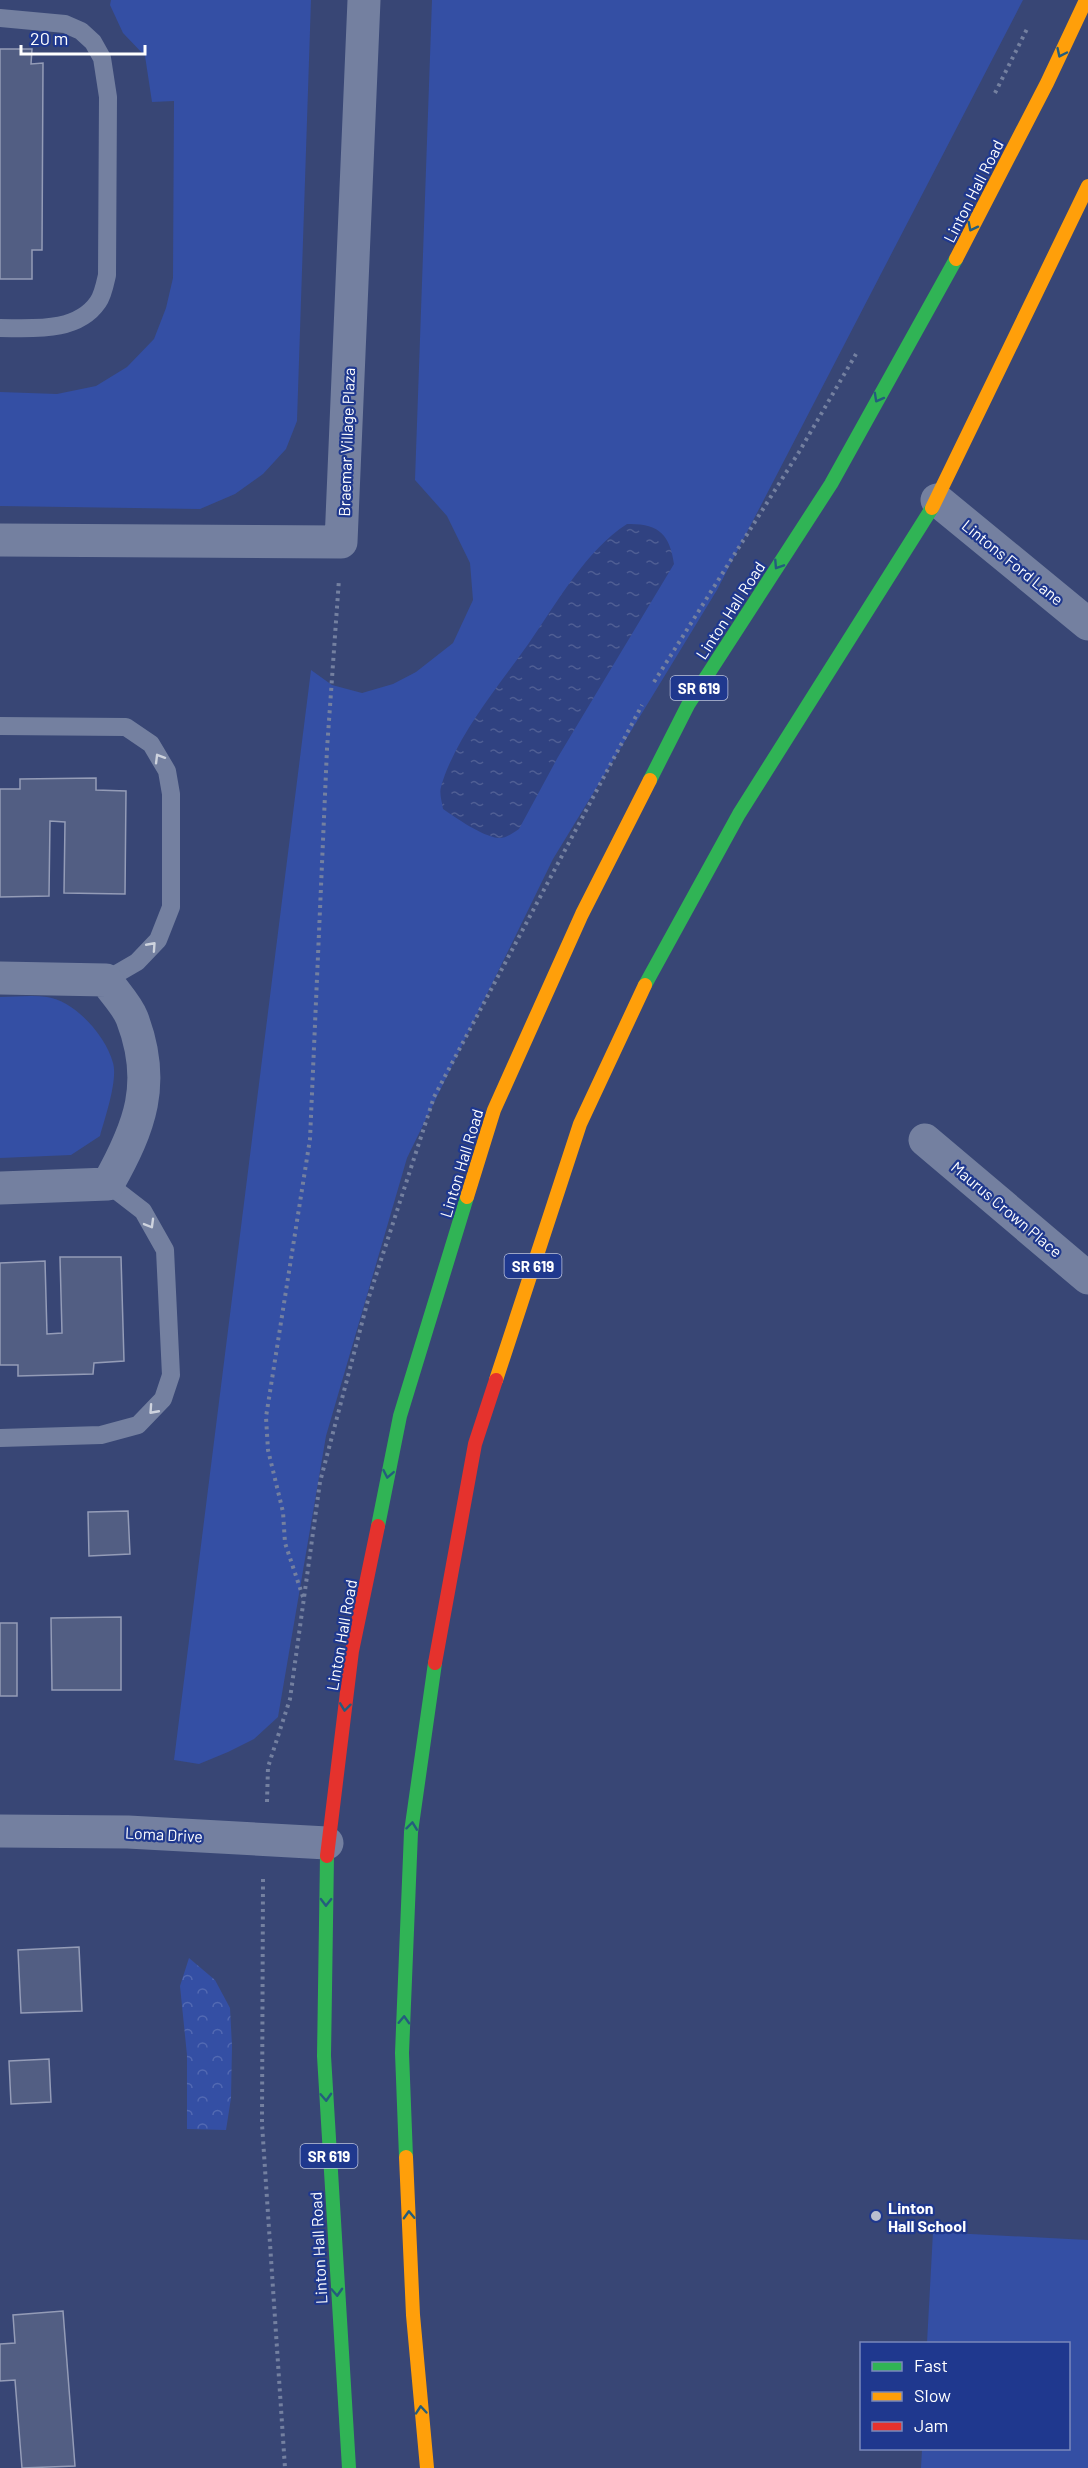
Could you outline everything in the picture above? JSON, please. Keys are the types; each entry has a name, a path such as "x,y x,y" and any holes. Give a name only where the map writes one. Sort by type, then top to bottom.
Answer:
{"main road":[{"name":"Linton Hall Road","path":"349,2468 324,2056 327,1844 352,1651 400,1416 494,1110 582,914 688,705 831,484 960,251 1047,83 1086,0"},
{"name":"SR 619","path":"427,2468 413,2315 402,2053 411,1832 437,1652 475,1444 580,1124 638,998 739,814 937,500 1088,186"}],"street":[{"name":"Braemar Village Plaza","path":"341,542 364,0"},
{"name":"Lintons Ford Lane","path":"937,500 1088,624"},
{"path":"0,540 341,542"},
{"path":"0,978 106,980 132,1016 143,1058 144,1102 130,1144 108,1184 0,1188"},
{"name":"Maurus Crown Place","path":"925,1140 1088,1278"},
{"name":"Loma Drive","path":"0,1831 128,1832 327,1844"}],"lane":[{"path":"0,18 65,24 81,31 93,42 102,58 108,97 107,275 98,302 78,319 61,326 0,328"},
{"path":"0,726 126,727 151,744 167,771 171,794 171,908 158,940 137,962 106,980"},
{"path":"0,1438 101,1435 138,1425 162,1398 171,1375 165,1250 143,1211 108,1184"}],"path":[{"path":"304,1599 285,1543 283,1512 268,1450 266,1417 309,1139 327,749 341,542"},
{"path":"261,1905 262,2124 285,2468"}],"green space":[{"path":"111,0 311,0 297,421 286,449 263,474 235,494 200,509 0,506 0,392 57,394 96,386 127,367 154,339 166,308 173,278 174,101 152,102 145,56 123,33 110,5"},
{"path":"432,0 1023,0 717,590 553,859 407,1158 326,1436 278,1717 254,1739 199,1764 174,1760 311,670 332,685 362,693 393,684 416,672 453,643 473,600 470,563 447,516 415,480"},
{"path":"0,997 47,997 68,1005 88,1021 104,1042 109,1053 113,1063 114,1079 100,1136 71,1155 0,1158"},
{"path":"189,1958 215,1980 230,2008 231,2098 226,2130 187,2129 187,2055 180,1986"},
{"path":"933,2232 1088,2240 1088,2468 921,2468 922,2450 1070,2450 1070,2342 927,2342"}],"water":[{"path":"627,524 647,526 661,532 669,545 674,564 558,757 519,829 501,838 484,834 443,809 440,789 447,769 479,712 573,578 612,535"}],"building":[{"path":"0,49 32,49 31,64 43,63 42,250 32,250 32,279 0,279"},
{"path":"96,778 96,790 126,791 125,894 64,893 65,822 50,821 49,896 0,897 0,789 20,789 20,779"},
{"path":"60,1257 121,1257 124,1361 94,1363 93,1374 18,1376 18,1365 0,1365 0,1263 45,1261 47,1334 62,1333"},
{"path":"128,1511 130,1554 89,1556 88,1512"},
{"path":"121,1617 121,1690 52,1690 51,1618"},
{"path":"0,1623 17,1623 17,1696 0,1696"},
{"path":"79,1947 82,2011 21,2013 18,1950"},
{"path":"49,2059 51,2102 11,2104 9,2061"},
{"path":"63,2311 75,2466 22,2468 15,2380 0,2381 0,2344 15,2343 13,2315"}],"traffic: fast":[{"path":"650,780 688,705 831,484 956,259"},
{"path":"645,985 739,814 932,508"},
{"path":"378,1526 400,1416 467,1197"},
{"path":"406,2157 402,2053 411,1832 435,1663"},
{"path":"327,1856 324,2056 349,2468"}],"traffic: slow":[{"path":"956,259 1047,83 1086,0"},
{"path":"932,508 1088,186"},
{"path":"467,1197 494,1110 582,914 650,780"},
{"path":"496,1380 580,1124 645,985"},
{"path":"406,2157 413,2315 427,2468"}],"traffic: jam":[{"path":"435,1663 475,1444 496,1380"},
{"path":"327,1856 352,1651 378,1526"}],"place":[{"name":"Linton Hall School","path":"876,2216"}]}
